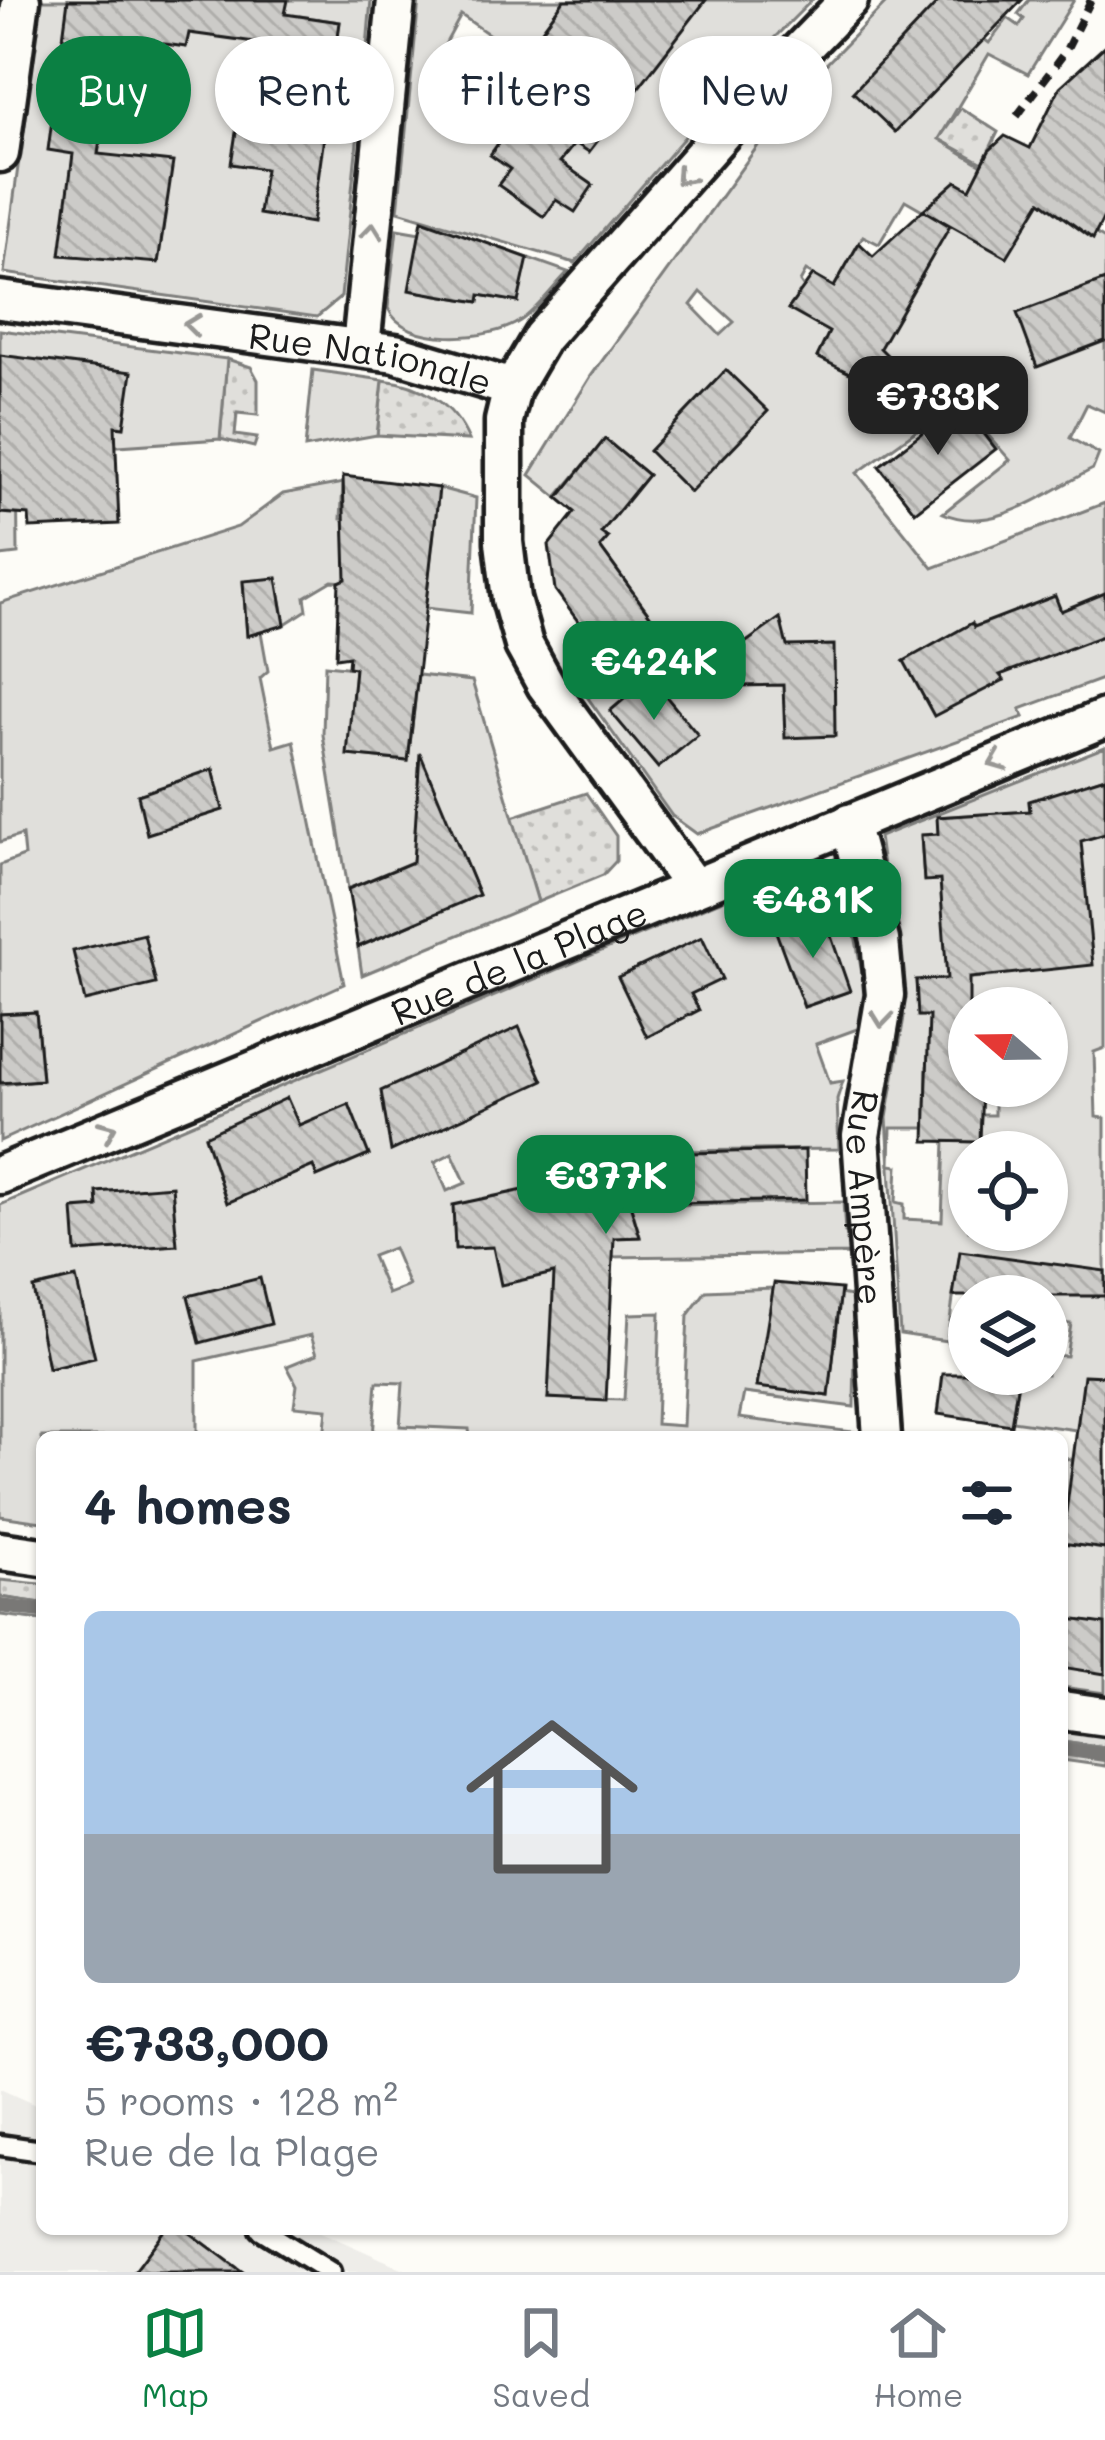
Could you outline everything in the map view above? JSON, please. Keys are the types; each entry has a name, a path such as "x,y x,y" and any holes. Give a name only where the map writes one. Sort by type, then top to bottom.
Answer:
{"street":[{"path":"0,153 21,0"},
{"path":"361,347 396,0"},
{"name":"Rue Nationale","path":"0,300 361,347 512,388 542,337 757,94 850,0"},
{"path":"512,388 502,436 505,542 511,599 524,645 546,685 692,886"},
{"name":"Rue de la Plage","path":"0,1175 1105,718"},
{"name":"Rue Ampère","path":"849,823 880,940 885,995 861,1136 881,1431"},
{"path":"0,1551 36,1556"},
{"path":"1068,1711 1105,1716"}],"lane":[{"path":"0,2145 36,2150"},
{"path":"271,2235 330,2272"}],"path":[{"path":"1017,116 1065,52 1091,0"}],"shaded area":[{"path":"0,2089 36,2105 36,2235 328,2235 411,2272 0,2272"}],"green space":[{"path":"40,0 68,0 75,36 36,36 36,144 96,144 98,156 100,144 191,144 191,36 125,36 132,21 187,0 371,0 368,36 338,36 340,22 294,15 270,36 215,36 215,144 357,144 341,297 317,317 4,273","holes":["172,163 158,262 61,255 68,201"]},
{"path":"419,0 812,0 776,36 659,36 659,144 679,144 575,263 398,211"},
{"path":"889,0 942,0 939,5 989,43 1008,18 1019,26 1024,19 1018,14 1029,0 1074,0 1028,74 989,54 939,139 1105,239 1105,412 1087,404 1070,438 1099,454 1093,469 1001,515 962,519 943,513 1010,460 958,401 857,473 933,568 1105,503 1105,678 1020,709 1024,717 697,834 672,816 588,698 668,640 624,580 586,565 607,539 601,533 648,475 605,440 557,497 530,475 591,376 759,144 832,144 832,58","holes":["905,200 950,226 821,327 790,309 799,293 813,301 800,282 806,271 834,287 863,236 879,244","701,292 734,322 720,335 691,305","972,623 1003,680 905,661"]},
{"path":"961,108 998,132 983,163 939,139"},
{"path":"397,229 420,233 410,290 478,302 480,295 518,302 526,264 456,241 458,233 568,272 533,310 506,328 469,336 429,335 397,321 388,308"},
{"path":"0,330 227,359 220,439 17,453 18,554 0,556"},
{"path":"227,359 251,367 258,380 258,415 237,413 235,435 257,438 254,447 220,439"},
{"path":"313,370 383,380 377,435 305,448"},
{"path":"383,380 434,398 454,416 469,440 377,435"},
{"path":"343,483 341,519 380,524 346,582 332,581 305,597 307,610 285,624 277,578 243,582 247,635 261,632 268,671 260,678 274,747 294,741 344,984 0,1141 0,1085 42,1079 36,1012 0,1014 0,865 24,856 22,835 0,842 0,603 238,527 283,494","holes":["213,769 222,810 177,824"]},
{"path":"439,488 476,498 471,613 425,608"},
{"path":"325,665 355,668 348,755 408,761 418,675 472,681 538,902 362,975 358,947 479,895 457,843 348,889 323,735"},
{"path":"1105,747 1105,777 1029,802 1035,873 1049,849 1105,834 1105,1048 1094,1052 1096,1117 1105,1118 1105,1434 1012,1421 1016,1395 1068,1395 1068,1275 948,1275 947,1341 900,1334 887,1118 904,1017 879,837"},
{"path":"586,793 616,836 616,861 603,875 538,902 512,817"},
{"path":"841,856 871,1024 816,1044 830,1083 843,1081 837,1099 839,1149 667,1151 668,1205 843,1202 845,1232 857,1234 856,1254 604,1257 548,1398 624,1400 629,1314 660,1313 656,1424 683,1426 688,1315 706,1291 773,1288 765,1388 829,1396 840,1294 856,1297 854,1407 744,1393 739,1418 845,1431 469,1431 400,1426 403,1383 377,1382 373,1431 325,1431 327,1409 294,1406 297,1385 287,1366 317,1354 311,1335 197,1361 197,1431 36,1431 36,1521 0,1516 0,1205 760,884 763,891","holes":["823,916 849,991 804,1007 777,933","612,1144 640,1236 639,1237 597,1237 574,1156","452,1153 466,1183 447,1191 435,1162","393,1248 409,1286 388,1294 372,1256"]},
{"path":"1068,1459 1105,1464 1105,1693 1068,1688"},
{"path":"0,1580 36,1583 36,1602 0,1597"},
{"path":"0,1597 36,1602 36,1619 0,1615"},
{"path":"1068,1728 1105,1733 1105,1747 1068,1742"},
{"path":"1068,1742 1105,1747 1105,1766 1068,1761"}],"building":[{"path":"68,0 288,0 285,14 340,22 338,36 63,36"},
{"path":"564,0 706,0 678,36 659,36 659,61 635,92 635,36 538,36"},
{"path":"940,0 1022,0 895,132 853,92"},
{"path":"1105,46 1105,215 1093,239 1041,201 1007,257 923,210 956,181 970,189 989,151 1005,136 1030,148 1060,87"},
{"path":"49,144 99,144 98,154 173,162 158,263 60,255 73,154 48,150"},
{"path":"234,144 323,144 312,223 259,214 265,169 231,164"},
{"path":"498,144 574,144 560,162 593,185 575,212 556,200 544,217 498,185 510,169 490,155"},
{"path":"923,210 950,226 880,348 890,358 866,381 817,357 829,332 788,309 813,275 834,287 859,243 873,256"},
{"path":"422,220 528,258 518,302 480,295 479,302 409,290"},
{"path":"1105,280 1105,341 1037,367 1017,313"},
{"path":"0,355 132,372 124,427 115,426 119,524 30,528 29,515 0,513"},
{"path":"726,370 768,411 690,492 649,451"},
{"path":"960,403 996,449 915,512 879,466"},
{"path":"605,439 648,475 601,533 608,538 600,547 668,640 618,676 555,590 549,545 575,512 558,498"},
{"path":"343,476 439,488 408,761 347,755 355,668 348,667 349,656 336,658 339,582 346,579"},
{"path":"277,578 285,625 247,636 243,581"},
{"path":"1105,593 1105,635 1000,675 1004,680 934,716 904,661 972,623 974,627 1055,596 1061,611"},
{"path":"780,618 787,646 834,645 835,736 785,738 783,685 739,686 738,648"},
{"path":"650,677 698,735 658,768 610,711"},
{"path":"420,753 479,895 358,947 348,889 413,862"},
{"path":"213,769 223,810 147,834 138,795"},
{"path":"1105,777 1105,834 1081,841 1093,965 969,978 969,987 948,987 948,1107 981,1107 980,1131 948,1131 948,1141 925,1141 929,1016 918,1016 916,980 947,979 940,880 924,881 921,835 938,834 937,817 1030,811 1029,801"},
{"path":"824,916 850,991 804,1007 776,932"},
{"path":"144,934 156,984 85,1001 73,951"},
{"path":"702,937 722,979 691,994 699,1010 647,1037 618,977"},
{"path":"36,1012 42,1080 0,1083 0,1014"},
{"path":"519,1027 543,1081 391,1151 381,1091"},
{"path":"287,1098 299,1125 349,1104 369,1155 317,1177 313,1166 227,1203 205,1136"},
{"path":"805,1150 806,1200 630,1204 640,1237 614,1238 606,1401 548,1398 554,1273 501,1285 493,1247 455,1249 453,1205 580,1178 574,1156"},
{"path":"172,1186 177,1245 76,1252 73,1209 98,1207 97,1192"},
{"path":"960,1251 1105,1271 1105,1296 1068,1296 1068,1275 956,1275"},
{"path":"76,1278 95,1358 48,1369 33,1288"},
{"path":"260,1278 271,1324 200,1343 188,1296"},
{"path":"774,1283 841,1289 829,1396 757,1387"},
{"path":"943,1374 948,1374 948,1395 1016,1395 1011,1425 938,1414"},
{"path":"1084,1375 1105,1376 1105,1549 1068,1544 1068,1497"},
{"path":"1068,1619 1105,1624 1105,1674 1068,1668"},
{"path":"162,2235 193,2235 243,2272 134,2272"}],"waterway":[{"path":"0,1606 36,1610"},
{"path":"1068,1750 1105,1755"}]}
